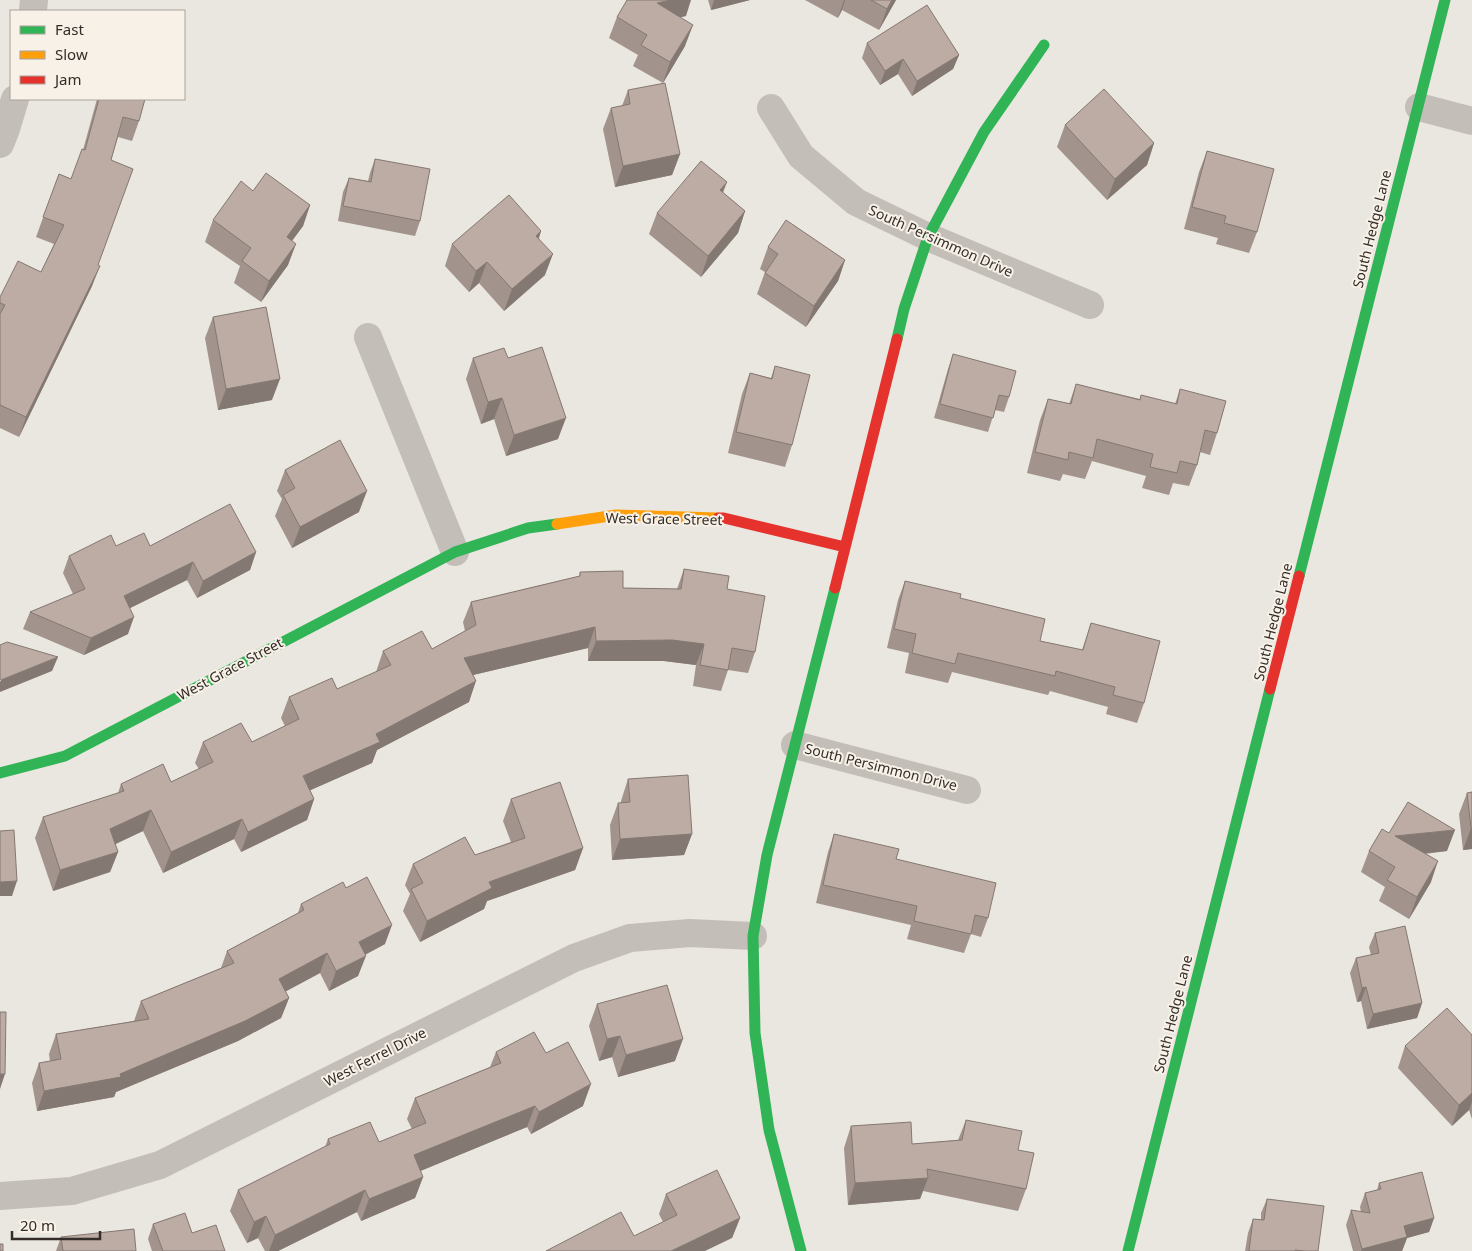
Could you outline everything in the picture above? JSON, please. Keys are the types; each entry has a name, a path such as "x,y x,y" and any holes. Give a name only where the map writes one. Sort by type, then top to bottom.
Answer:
{"street":[{"name":"South Hedge Lane","path":"1128,1251 1445,0"},
{"path":"801,1251 768,1120 755,1033 753,936 766,855 904,309 928,237 984,132 1044,45"},
{"path":"0,144 15,100"},
{"path":"1419,107 1472,121"},
{"name":"South Persimmon Drive","path":"771,108 801,156 856,202 928,237 1090,305"},
{"path":"368,337 455,552"},
{"name":"West Grace Street","path":"0,773 65,756 455,552 528,528 616,515 724,518 845,548"},
{"name":"South Persimmon Drive","path":"795,745 967,790"},
{"name":"West Ferrel Drive","path":"0,1196 72,1191 160,1165 574,958 630,938 690,933 753,936"}],"building":[{"path":"627,0 671,0 657,3 693,25 670,62 641,45 647,35 617,17"},
{"path":"871,0 892,0 887,9"},
{"path":"927,5 959,55 917,81 903,59 885,71 867,43"},
{"path":"665,83 680,154 623,166 611,108 630,104 628,90"},
{"path":"1104,89 1154,143 1115,179 1065,125"},
{"path":"99,100 145,100 139,121 123,117 111,160 133,169 98,265 100,266 26,417 0,405 0,314 5,305 0,303 0,297 18,261 41,272 64,225 43,217 59,174 71,179 82,149 85,150"},
{"path":"1207,151 1274,169 1257,232 1224,223 1226,216 1192,207"},
{"path":"375,159 430,169 420,221 343,206 349,178 371,182"},
{"path":"701,161 727,182 720,190 745,211 708,256 657,213"},
{"path":"266,173 310,205 287,237 296,244 269,281 242,261 251,248 213,220 241,181 253,191"},
{"path":"509,195 541,231 536,236 553,254 512,289 487,262 476,271 452,244"},
{"path":"786,220 845,260 814,306 765,273 778,254 768,247"},
{"path":"266,307 280,379 226,389 213,317"},
{"path":"542,347 566,418 514,435 502,398 488,402 473,358 504,348 508,358"},
{"path":"953,354 1016,371 1009,397 999,395 993,418 940,404"},
{"path":"775,366 810,375 792,445 736,432 750,373 772,379"},
{"path":"1076,384 1140,400 1141,395 1177,404 1180,389 1226,401 1217,433 1205,430 1197,465 1180,461 1177,473 1150,467 1153,454 1097,439 1093,458 1069,452 1068,460 1035,452 1048,399 1071,404"},
{"path":"340,440 367,491 300,527 283,495 295,488 285,470"},
{"path":"230,504 256,552 203,581 193,562 124,596 134,617 91,638 30,612 85,589 69,556 111,535 116,546 144,533 150,546"},
{"path":"684,569 729,576 727,589 765,596 755,652 732,648 728,670 700,665 704,644 672,640 596,641 595,627 464,658 476,681 376,734 380,742 303,776 314,799 248,832 242,819 171,852 151,810 110,829 118,852 60,870 43,817 124,791 121,784 163,764 171,782 213,762 203,742 241,723 252,742 299,719 289,697 332,678 337,689 391,665 383,651 422,631 432,649 476,625 471,602 580,576 580,572 623,571 623,588 681,589"},
{"path":"905,581 961,594 960,598 1045,619 1040,641 1083,650 1091,623 1160,641 1144,703 1113,695 1115,687 1056,671 1055,676 958,653 955,664 912,653 916,634 894,629"},
{"path":"7,642 58,657 1,680 0,645"},
{"path":"688,775 692,834 620,839 618,803 630,802 628,779"},
{"path":"560,782 583,848 489,882 492,888 427,921 411,889 423,883 413,864 465,837 475,855 525,838 511,799"},
{"path":"1472,792 1472,828 1471,828 1467,793"},
{"path":"1408,802 1455,830 1395,836 1438,861 1417,897 1387,880 1395,867 1369,851 1382,829 1389,833"},
{"path":"14,830 17,881 0,882 0,831"},
{"path":"834,834 899,849 896,859 996,883 988,918 975,915 971,934 914,921 917,906 823,885"},
{"path":"367,877 392,925 359,942 366,956 336,971 327,953 279,979 289,998 245,1021 120,1074 121,1077 44,1091 39,1063 61,1059 56,1034 149,1019 141,1001 234,963 227,951 304,910 301,904 343,882 346,888"},
{"path":"1405,926 1422,1003 1373,1014 1366,987 1362,988 1356,958 1379,953 1375,933"},
{"path":"667,985 683,1039 626,1055 620,1036 607,1039 597,1004"},
{"path":"1447,1008 1472,1035 1472,1093 1459,1105 1405,1046"},
{"path":"0,1012 6,1012 5,1074 0,1074"},
{"path":"534,1032 546,1053 568,1042 591,1084 539,1112 535,1106 414,1155 423,1177 369,1199 365,1190 275,1235 266,1216 254,1222 238,1190 330,1144 328,1139 370,1122 379,1142 426,1123 415,1098 501,1063 496,1052"},
{"path":"966,1120 1022,1131 1018,1150 1034,1153 1026,1189 927,1169 928,1178 855,1183 851,1126 911,1122 912,1144 962,1140"},
{"path":"717,1170 740,1218 671,1251 546,1251 621,1212 634,1236 677,1215 666,1194"},
{"path":"1422,1172 1434,1218 1404,1226 1407,1237 1362,1249 1351,1210 1370,1213 1365,1193 1381,1189 1379,1183"},
{"path":"1267,1199 1324,1206 1318,1251 1249,1251 1253,1219 1264,1220"},
{"path":"185,1213 192,1233 216,1225 225,1251 163,1251 153,1224"},
{"path":"134,1229 136,1251 63,1251 61,1237"},
{"path":"0,1244 3,1244 3,1251 0,1251"}],"traffic: fast":[{"path":"1299,576 1445,0"},
{"path":"897,339 904,309 928,237 984,132 1044,45"},
{"path":"0,773 65,756 455,552 528,528 557,524"},
{"path":"801,1251 769,1130 755,1033 753,936 767,855 835,588"},
{"path":"1128,1251 1270,689"}],"traffic: slow":[{"path":"557,524 616,515 718,518"}],"traffic: jam":[{"path":"835,588 897,339"},
{"path":"718,518 845,547"},
{"path":"1270,689 1299,576"}]}
